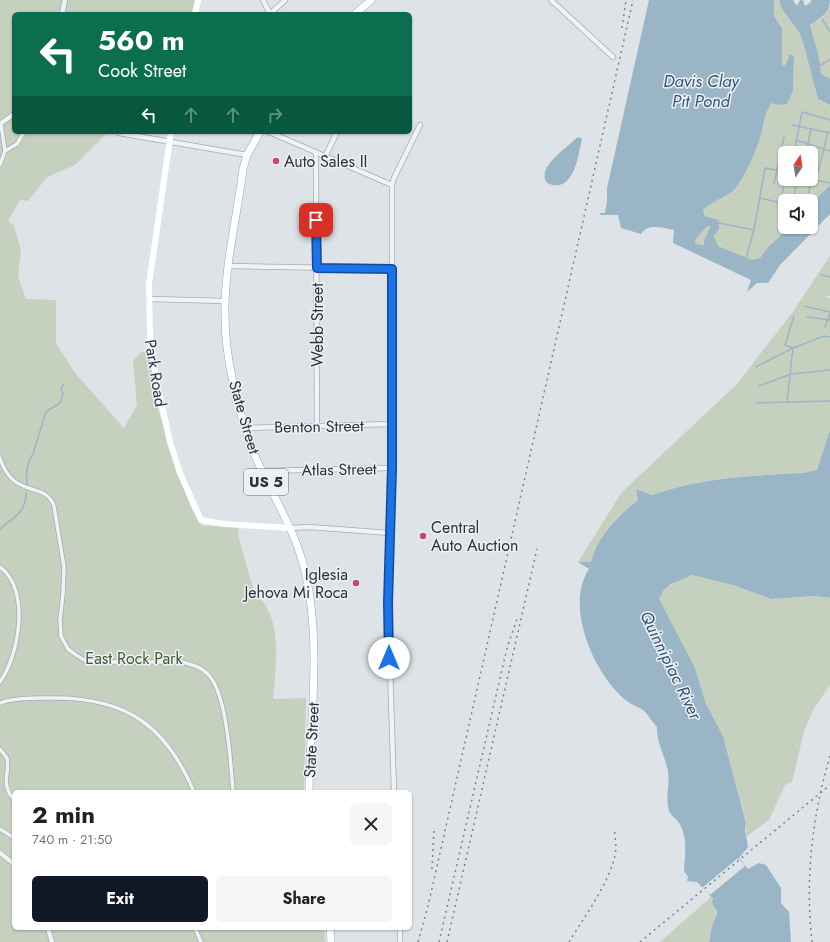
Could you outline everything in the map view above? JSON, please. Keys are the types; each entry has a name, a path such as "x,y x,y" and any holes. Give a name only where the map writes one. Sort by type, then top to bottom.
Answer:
{"main road":[{"path":"195,12 198,0"},
{"path":"357,12 371,0"},
{"name":"Park Road","path":"171,134 151,270 149,299 153,366 164,420 177,464 199,518 217,523 289,528"},
{"name":"State Street","path":"259,134 248,155 243,170 228,266 225,317 229,353 245,428 261,471 297,544 305,572 314,638 314,679 309,790"},
{"path":"330,930 331,942"}],"street":[{"path":"62,12 65,0"},
{"path":"263,0 269,12"},
{"path":"272,12 285,0"},
{"path":"552,0 613,57"},
{"path":"0,165 5,151 0,124 12,115"},
{"path":"394,790 389,658 392,468 392,185 420,125"},
{"path":"5,151 17,144 23,134"},
{"path":"125,134 248,155"},
{"path":"273,134 392,185"},
{"path":"325,156 336,134"},
{"name":"Webb Street","path":"316,153 317,426"},
{"path":"228,266 392,269"},
{"path":"149,299 225,301"},
{"name":"Benton Street","path":"245,428 392,424"},
{"path":"0,458 4,470 10,478 22,487 44,493 51,499 54,506 64,567 60,631 65,645 80,658 94,662 177,662 194,665 204,671 212,679 219,695 233,790"},
{"name":"Atlas Street","path":"261,471 392,468"},
{"path":"289,528 309,527 390,533"},
{"path":"0,568 10,577 13,584 19,617 11,662 0,682"},
{"path":"0,703 26,698 70,698 94,701 125,711 145,722 168,744 181,764 193,790"},
{"path":"0,749 7,758 6,784 8,792 12,797"},
{"path":"0,829 12,837"},
{"path":"0,853 12,862"},
{"path":"49,930 52,942"},
{"path":"196,930 201,942"},
{"path":"400,930 400,942"}],"green space":[{"name":"East Rock Park","path":"0,0 195,0 192,12 12,12 12,134 106,134 75,165 47,177 28,201 20,200 8,221 14,226 21,250 18,277 26,299 56,300 56,343 75,373 124,428 137,405 133,361 141,352 151,353 158,409 190,506 202,526 238,527 239,539 254,591 264,602 270,614 276,642 276,670 273,699 306,698 304,790 12,790 12,930 324,930 325,942 0,942"},
{"path":"774,0 779,0 782,9 799,32 818,99 830,105 830,185 818,197 818,194 778,194 778,234 782,234 769,246 760,258 752,260 718,246 714,236 719,229 719,220 705,216 703,209 733,191 760,138 768,107 772,103 778,105 787,104 793,91 794,57 785,66 782,65 782,28 774,16"},
{"path":"830,6 830,79 821,74 819,56 810,25 822,19"},
{"path":"706,226 712,226 705,245 695,244 696,239"},
{"path":"830,256 830,296 825,296 830,299 830,430 817,470 803,473 726,478 690,484 652,495 636,489 638,500 609,528 598,544 591,562 578,562 622,492 736,385 792,313"},
{"path":"692,575 733,585 771,599 814,596 830,598 830,685 813,710 804,731 792,782 785,785 769,820 746,837 746,821 723,736 706,704 695,668 659,602 661,594 664,590 677,581"},
{"path":"711,897 714,904 715,915 709,942 660,942"}],"water":[{"name":"Davis Clay Pit Pond","path":"649,0 774,0 774,16 782,28 782,65 785,66 790,54 794,57 793,91 787,104 778,105 772,103 769,107 753,157 742,179 734,190 703,210 705,216 719,220 719,229 714,236 718,246 752,260 760,258 769,246 782,234 810,234 780,265 768,283 757,283 747,292 751,280 673,243 674,230 651,227 647,228 641,234 621,228 618,215 601,215 599,213 605,213 607,188","holes":["711,226 704,240 704,245 695,244 696,239 706,227"]},
{"path":"779,0 793,0 797,6 800,0 803,0 805,6 811,2 811,0 830,0 830,5 826,12 821,18 810,25 819,56 821,74 830,79 830,105 818,99 799,32 782,9"},
{"path":"579,137 582,139 579,155 569,179 563,184 556,185 547,183 545,171 548,165"},
{"name":"Davis Clay Pit Pond","path":"830,185 830,214 818,226 818,197"},
{"name":"Quinnipiac River","path":"830,430 830,598 814,596 771,599 733,585 692,575 671,584 664,590 659,599 695,668 706,704 723,736 746,823 745,830 748,847 739,858 748,869 759,863 766,865 781,888 781,903 789,912 791,942 709,942 717,912 712,902 713,899 697,882 687,881 688,877 684,871 684,834 679,823 669,811 667,801 668,771 659,744 657,727 643,710 631,704 620,695 600,669 592,653 585,635 581,618 580,600 582,584 589,569 578,562 591,562 598,544 609,528 638,500 636,489 652,495 690,484 726,478 803,473 817,470"}],"pier":[{"path":"738,858 745,866 710,895 702,888"}],"waterway":[{"path":"822,19 830,32"},
{"path":"821,65 830,59"},
{"path":"795,146 802,112 830,120"},
{"path":"793,125 830,133"},
{"path":"807,146 811,129"},
{"path":"818,172 828,132"},
{"path":"774,184 784,137"},
{"path":"796,140 830,151"},
{"path":"719,223 754,230 765,168 778,171"},
{"path":"818,181 830,183"},
{"path":"782,194 784,186"},
{"path":"794,194 796,186"},
{"path":"808,194 810,186"},
{"path":"760,198 778,202"},
{"path":"746,258 754,230"},
{"path":"822,275 830,277"},
{"path":"804,306 830,312"},
{"path":"825,327 830,314"},
{"path":"794,316 785,345 793,348 824,336 830,337"},
{"path":"807,317 830,320"},
{"path":"756,367 793,348"},
{"path":"787,402 793,348"},
{"path":"759,386 791,374 830,370"},
{"path":"27,485 28,465 45,415 47,411 60,403 63,394 61,388 64,384"},
{"path":"757,403 830,401"},
{"path":"0,529 22,510 26,492"}],"railway":[{"path":"622,28 626,0"},
{"path":"418,942 428,906 633,0"},
{"path":"447,942 537,549"},
{"path":"439,942 507,648 518,616"},
{"path":"812,942 809,895 812,848 819,802 830,756"},
{"path":"640,942 830,785"},
{"path":"569,942 608,877 616,848 614,828"},
{"path":"432,869 434,829"}],"place":[{"name":"Auto Sales II","path":"276,161"},
{"name":"Central Auto Auction","path":"423,536"},
{"name":"Iglesia Jehova Mi Roca","path":"356,583"}],"route":[{"path":"316,220 317,268 392,269 392,468 388,603 389,658"}]}
